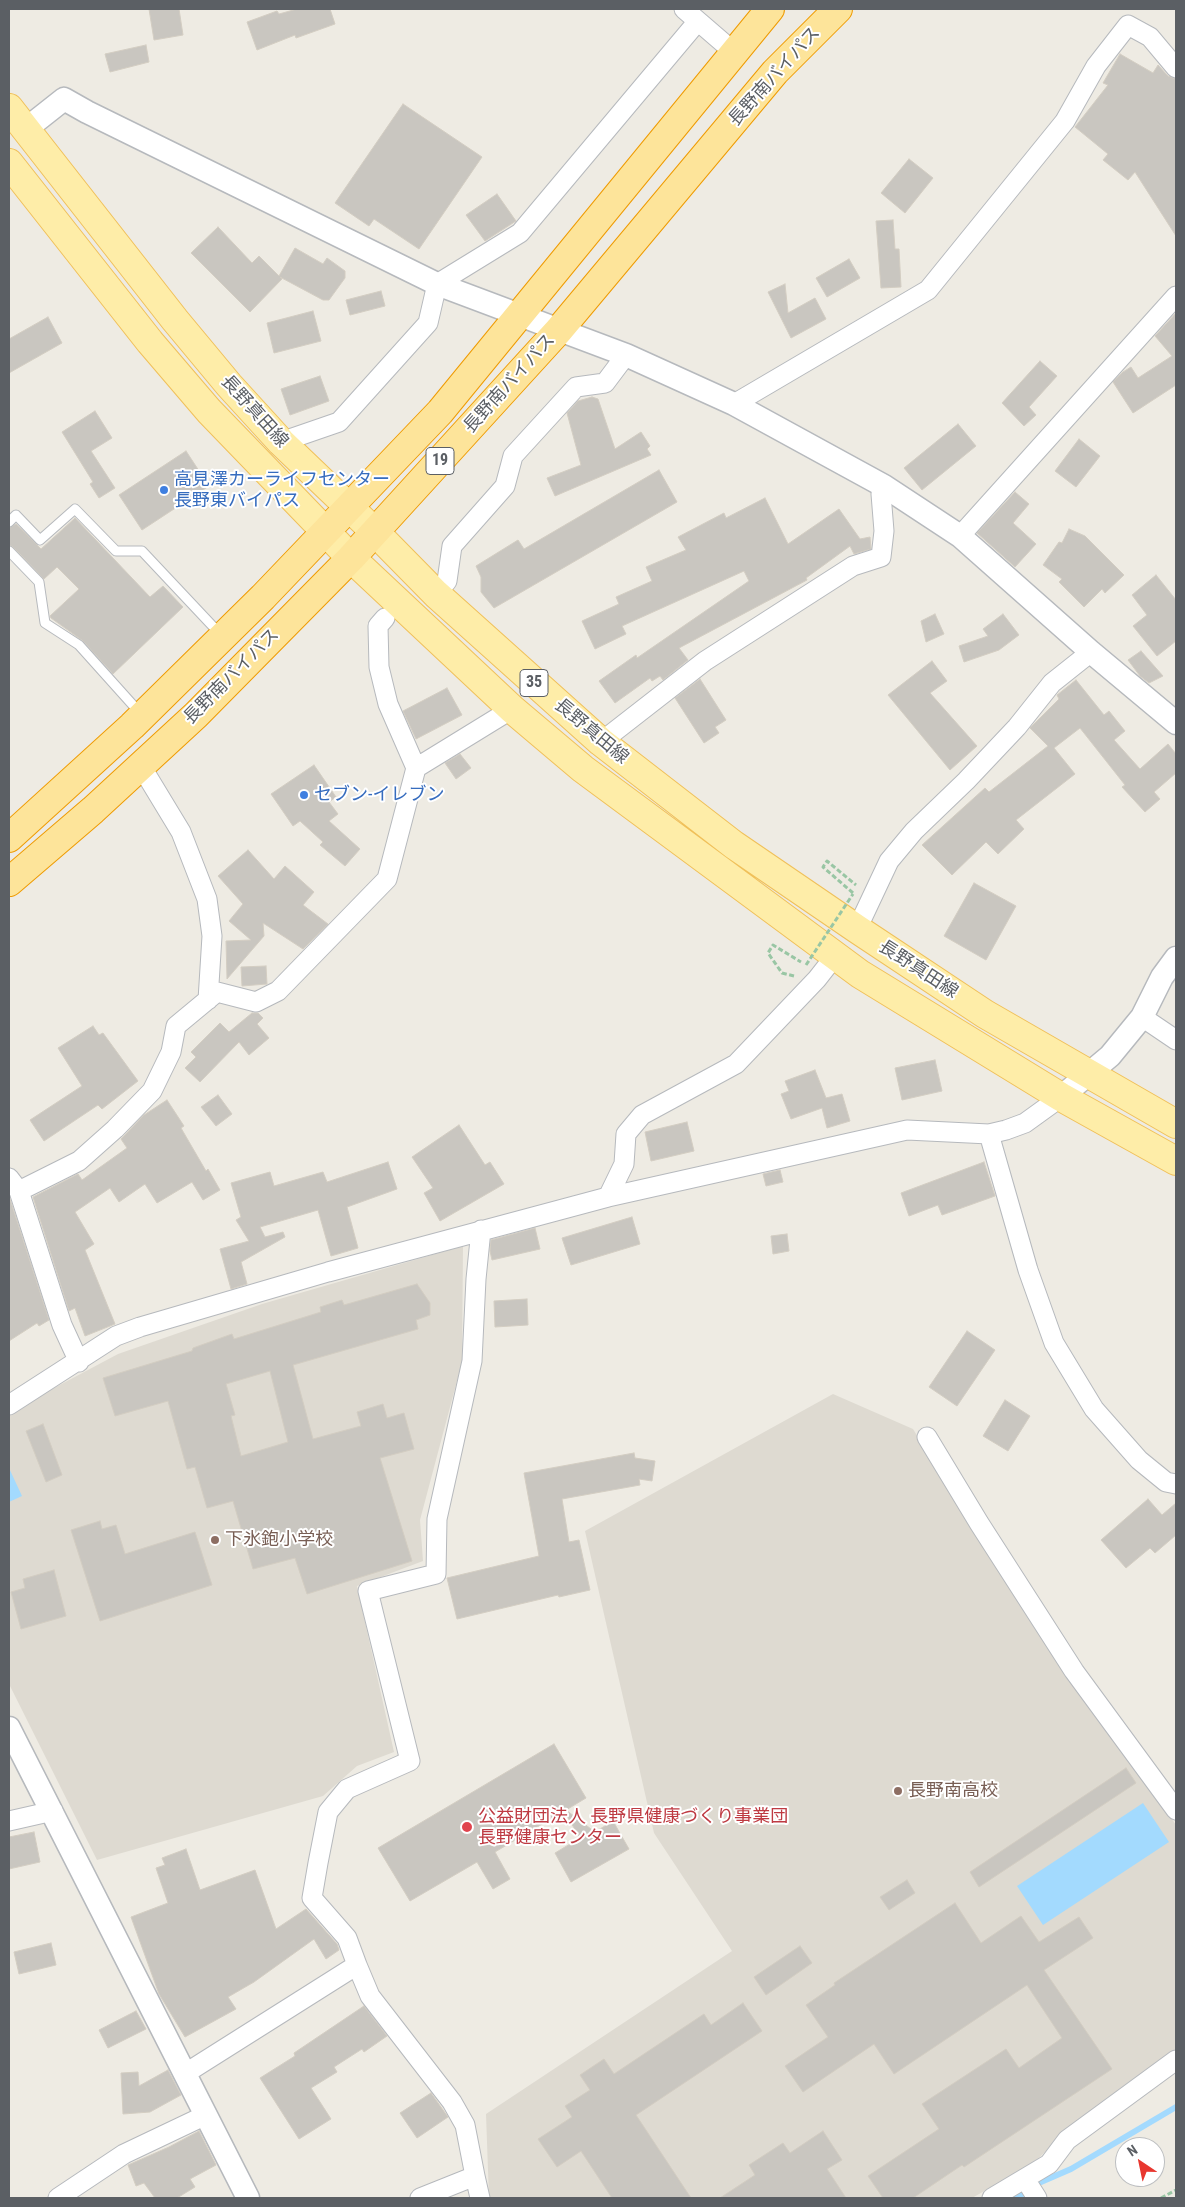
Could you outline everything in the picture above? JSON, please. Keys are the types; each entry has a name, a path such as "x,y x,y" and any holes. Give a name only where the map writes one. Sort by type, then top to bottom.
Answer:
{"highway":[{"name":"長野南バイパス","path":"9,838 142,715 222,637 326,533 440,412 770,9"},
{"name":"長野南バイパス","path":"9,882 196,715 351,558 559,330 775,72 838,9"}],"main road":[{"name":"長野真田線","path":"9,108 181,327 229,385 281,442 375,532 436,594 601,742 734,845 857,930 985,1014 1176,1124"},
{"name":"長野真田線","path":"9,163 150,342 208,411 351,558 512,709 583,769 860,974 1061,1097 1176,1161"}],"street":[{"path":"684,9 735,53"},
{"path":"281,442 339,422 428,323 438,284 520,233 698,21"},
{"path":"734,404 928,290 1065,121 1096,66 1128,26 1150,37 1176,68"},
{"path":"26,129 64,99 438,284 626,355 734,404 884,486 960,536 1091,652 1176,723"},
{"path":"960,536 1176,296"},
{"path":"436,594 447,581 452,546 505,486 513,456 576,388 605,383 626,355"},
{"path":"601,742 712,656 853,566 882,557 884,531 881,494 884,486"},
{"path":"79,1362 62,1325 14,1184 79,1161 122,1122 152,1091 171,1052 176,1026 217,992 256,1002 278,991 387,879 416,768 388,704 379,667 378,626 385,618"},
{"path":"857,930 889,861 914,831 966,782 1017,727 1052,683 1091,652"},
{"path":"416,768 512,709"},
{"path":"141,766 181,832 207,899 212,936 208,1000"},
{"path":"608,1197 624,1164 626,1134 642,1115 736,1064 817,979 835,956"},
{"path":"9,1405 79,1362 116,1336 140,1327 481,1230 608,1197 907,1130 989,1134 1025,1123 1061,1097 1110,1056 1142,1017 1162,977 1176,958"},
{"path":"1142,1017 1176,1040"},
{"path":"989,1134 1028,1270 1054,1343 1094,1409 1139,1460 1166,1482 1176,1484"},
{"path":"480,2198 465,2125 452,2102 370,1996 346,1938 312,1898 328,1812 347,1789 410,1761 368,1591 436,1574 437,1519 472,1361 476,1279 481,1230"},
{"path":"927,1437 979,1523 1074,1671 1176,1810"},
{"path":"9,1728 53,1811 248,2198"},
{"path":"9,1821 53,1811"},
{"path":"186,2073 356,1965"},
{"path":"992,2198 1049,2164 1067,2140 1176,2060"},
{"path":"58,2198 124,2154 206,2114"},
{"path":"420,2198 475,2176"},
{"path":"1025,2179 1037,2198"}],"lane":[{"path":"9,522 16,515 40,540 75,509 116,551 142,551 222,637"},
{"path":"9,551 39,582 45,623 79,645 118,686 142,715"}],"path":[{"path":"796,977 782,973 768,952 773,945 806,965 853,894 823,867 827,861 856,886"},
{"path":"1161,2198 1176,2190"}],"shaded area":[{"name":"下氷鉋小学校","path":"463,1246 462,1362 420,1520 423,1561 357,1586 394,1752 357,1766 323,1796 97,1860 9,1684 9,1412 118,1354 262,1304"},
{"name":"長野南高校","path":"833,1394 913,1429 1007,1583 1176,1825 1176,2049 1070,2129 1032,2164 972,2198 489,2198 486,2114 732,1951 654,1833 585,1531"}],"water":[{"path":"9,1468 22,1496 9,1502"},
{"path":"1143,1803 1169,1842 1043,1925 1017,1886"}],"building":[{"path":"149,9 179,9 183,35 154,40"},
{"path":"297,9 330,9 335,24 296,38 295,35 257,50 247,22 277,11 279,14"},
{"path":"146,45 149,62 110,72 105,54"},
{"path":"1120,54 1153,73 1158,65 1168,76 1176,79 1176,236 1135,172 1128,180 1103,160 1108,154 1075,127 1108,85 1103,83"},
{"path":"403,104 482,157 419,249 374,219 369,226 335,203"},
{"path":"909,159 933,178 905,213 881,193"},
{"path":"497,194 516,221 485,241 466,215"},
{"path":"893,220 895,249 899,249 901,287 881,288 876,221"},
{"path":"218,227 252,263 259,256 279,276 295,248 323,264 327,258 345,271 345,278 329,300 323,300 280,277 282,279 250,312 191,253"},
{"path":"849,259 860,278 827,297 816,278"},
{"path":"785,284 788,313 815,298 826,319 791,338 768,292"},
{"path":"381,291 385,306 350,315 346,300"},
{"path":"313,311 321,341 274,353 267,323"},
{"path":"1176,313 1176,385 1133,413 1113,382 1131,367 1138,378 1172,356 1155,336"},
{"path":"48,317 62,343 9,373 9,339"},
{"path":"1040,361 1057,376 1029,407 1036,415 1024,426 1002,403"},
{"path":"320,376 329,401 290,415 281,389"},
{"path":"592,397 598,399 615,449 641,432 650,446 647,449 651,455 555,496 547,478 581,465 567,413 578,401"},
{"path":"95,411 112,438 91,451 115,488 99,498 90,484 93,482 62,432"},
{"path":"958,424 976,446 922,490 904,468"},
{"path":"1079,439 1100,456 1076,487 1055,471"},
{"name":"高見澤カーライフセンター 長野東バイパス","path":"186,451 209,486 142,530 119,495"},
{"path":"659,470 677,502 494,608 481,592 481,577 476,566 518,540 524,549"},
{"path":"1015,492 1029,504 1013,523 1036,544 1015,567 977,533"},
{"path":"765,498 788,544 839,509 860,539 870,537 871,549 854,554 850,546 806,578 807,580 679,648 688,660 663,680 660,676 652,681 650,678 615,703 599,681 636,655 637,658 749,581 744,571 622,626 626,634 595,649 582,621 619,604 616,597 652,581 646,567 686,550 678,537 724,513 726,518"},
{"path":"75,518 150,597 163,586 183,607 113,674 83,641 50,616 79,589 57,567 44,579 9,545 9,528 16,524 41,549"},
{"path":"1069,529 1085,536 1124,575 1105,593 1102,589 1084,607 1059,582 1062,579 1043,565 1059,542 1062,543"},
{"path":"1156,575 1176,600 1176,641 1157,656 1133,626 1147,615 1132,595"},
{"path":"935,614 944,634 926,642 921,621"},
{"path":"1003,614 1019,635 999,650 964,662 959,646 988,636 983,629"},
{"path":"1141,651 1163,676 1149,683 1140,676 1128,660"},
{"path":"932,661 947,681 930,693 977,746 950,770 888,695"},
{"path":"700,679 726,720 715,727 719,733 704,743 675,698"},
{"path":"1076,680 1104,715 1109,711 1125,731 1114,740 1140,769 1168,744 1176,754 1176,773 1154,792 1160,799 1145,812 1122,787 1125,785 1080,728 1054,748 1075,774 1016,820 1024,829 998,854 986,842 952,875 922,845 985,788 989,792 1048,746 1030,728 1059,699 1057,695"},
{"path":"447,688 462,715 416,739 403,711"},
{"path":"460,754 471,768 456,779 445,763"},
{"path":"314,765 336,797 329,802 338,814 329,821 360,849 345,866 320,845 323,842 300,821 293,826 271,794"},
{"path":"248,850 274,879 285,866 314,892 303,905 328,924 303,949 263,923 264,936 227,979 226,941 251,940 229,921 243,904 218,876"},
{"path":"974,883 1016,906 986,960 944,936"},
{"path":"266,966 267,984 242,986 241,967"},
{"path":"252,1013 258,1013 263,1018 257,1024 269,1038 249,1055 239,1042 200,1082 185,1068 196,1057 191,1052 220,1023 229,1032"},
{"path":"93,1026 99,1035 103,1033 138,1081 102,1109 98,1105 44,1141 30,1120 82,1086 58,1048"},
{"path":"935,1060 942,1091 902,1100 895,1068"},
{"path":"815,1070 826,1098 842,1094 850,1121 827,1128 822,1108 791,1119 781,1094 789,1091 785,1081"},
{"path":"218,1095 232,1114 216,1126 201,1107"},
{"path":"167,1100 184,1126 181,1128 206,1171 208,1169 220,1190 203,1200 192,1182 157,1203 145,1184 119,1202 110,1188 75,1212 94,1244 85,1250 115,1324 85,1336 75,1308 69,1311 33,1197 78,1174 82,1180 127,1148 121,1139 144,1115"},
{"path":"687,1122 694,1151 651,1161 645,1132"},
{"path":"459,1125 485,1165 490,1162 504,1184 440,1221 424,1193 433,1188 412,1157"},
{"path":"388,1162 397,1189 347,1207 358,1248 331,1256 318,1210 260,1227 265,1237 283,1232 285,1237 241,1262 247,1284 231,1289 220,1249 249,1241 236,1220 241,1217 231,1183 270,1172 274,1186 323,1172 327,1182"},
{"path":"984,1162 995,1196 942,1215 938,1205 909,1216 901,1193"},
{"path":"780,1170 783,1182 766,1186 763,1174"},
{"path":"9,1196 49,1320 39,1326 37,1323 9,1341"},
{"path":"632,1217 640,1244 571,1265 562,1238"},
{"path":"535,1228 540,1249 492,1260 490,1251 491,1240"},
{"path":"787,1234 789,1251 773,1254 771,1236"},
{"path":"417,1284 430,1303 430,1315 416,1320 418,1329 293,1365 313,1439 361,1426 357,1412 383,1404 387,1418 404,1413 414,1449 380,1458 412,1561 307,1594 295,1558 253,1569 233,1501 207,1508 195,1467 187,1469 168,1401 115,1416 103,1378 192,1351 193,1348 232,1334 234,1339 321,1312 320,1307 342,1300 344,1305","holes":["270,1371 288,1442 241,1456 231,1416 235,1415 226,1384"]},
{"path":"527,1299 528,1325 495,1327 494,1301"},
{"path":"967,1331 995,1350 957,1406 929,1387"},
{"path":"1005,1400 1030,1416 1008,1451 983,1436"},
{"path":"43,1424 62,1475 46,1482 26,1431"},
{"path":"634,1453 635,1458 655,1461 652,1481 639,1479 640,1485 562,1499 569,1542 579,1540 590,1590 559,1597 558,1595 457,1619 447,1578 539,1556 524,1473"},
{"path":"1148,1499 1162,1515 1176,1503 1176,1535 1155,1553 1150,1548 1126,1568 1101,1540"},
{"path":"100,1521 102,1529 116,1525 125,1554 195,1532 212,1585 100,1621 71,1530"},
{"path":"54,1570 66,1616 21,1629 11,1592 25,1588 23,1579"},
{"path":"554,1744 586,1798 566,1810 595,1832 613,1821 629,1849 571,1882 555,1853 580,1838 564,1811 495,1852 510,1879 493,1889 477,1862 410,1901 378,1848"},
{"path":"1126,1768 1136,1783 979,1887 970,1872"},
{"path":"34,1832 40,1862 9,1869 9,1837"},
{"path":"186,1849 200,1890 255,1870 276,1929 306,1909 337,1944 339,1950 326,1959 314,1939 254,1982 228,1997 236,2009 185,2037 159,1994 131,1917 168,1903 156,1868 165,1865 162,1858"},
{"path":"907,1880 915,1893 889,1910 880,1897"},
{"path":"955,1903 981,1943 1021,1916 1039,1942 1079,1917 1093,1938 1044,1970 1112,2069 964,2167 962,2165 913,2198 883,2198 868,2176 939,2129 922,2104 1006,2049 1019,2068 1062,2038 1027,1985 894,2074 874,2044 803,2092 785,2066 828,2037 806,2005 835,1985 834,1983"},
{"path":"51,1943 56,1965 19,1974 14,1952"},
{"path":"800,1946 812,1963 766,1995 754,1977"},
{"path":"743,2003 762,2031 636,2115 691,2198 612,2198 581,2151 557,2167 538,2139 572,2117 565,2106 590,2090 580,2075 604,2059 614,2074 704,2014 711,2025"},
{"path":"364,2006 387,2036 364,2052 362,2049 334,2067 337,2072 311,2088 331,2119 299,2139 260,2078 295,2056 294,2053"},
{"path":"136,2011 146,2029 108,2048 99,2030"},
{"path":"168,2070 181,2095 150,2112 123,2114 121,2073 138,2072 139,2086"},
{"path":"431,2093 448,2117 417,2138 400,2113"},
{"path":"199,2131 216,2165 190,2179 195,2187 177,2198 155,2198 144,2183 136,2186 128,2165"},
{"path":"823,2131 842,2160 827,2169 846,2198 720,2198 755,2175 749,2165 783,2143 790,2153"}],"waterway":[{"path":"1041,2182 1071,2169 1176,2107"},
{"path":"1016,2198 1024,2193"}],"place":[{"name":"高見澤カーライフセンター 長野東バイパス","path":"164,490"},
{"name":"セブン-イレブン","path":"304,795"},
{"name":"下氷鉋小学校","path":"215,1540"},
{"name":"長野南高校","path":"898,1791"},
{"name":"公益財団法人 長野県健康づくり事業団 長野健康センター","path":"467,1827"}]}
